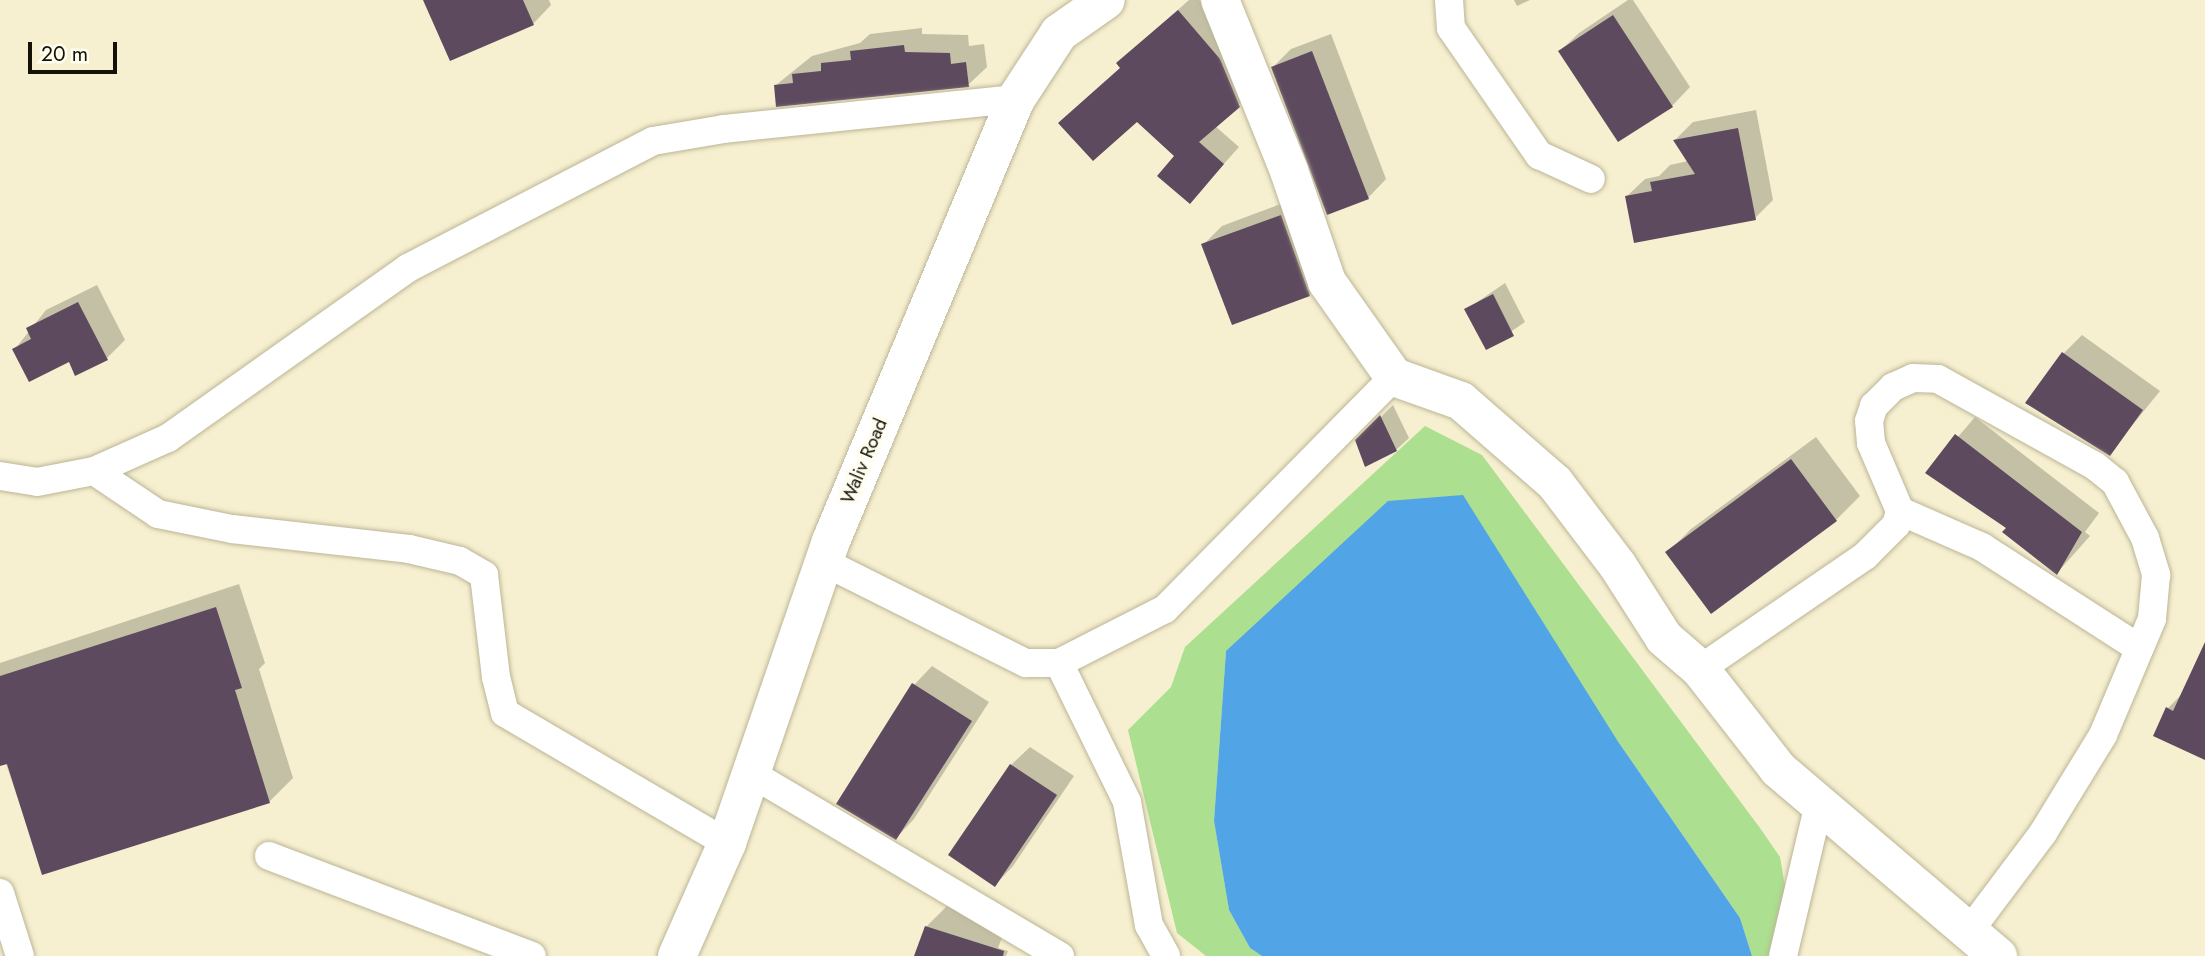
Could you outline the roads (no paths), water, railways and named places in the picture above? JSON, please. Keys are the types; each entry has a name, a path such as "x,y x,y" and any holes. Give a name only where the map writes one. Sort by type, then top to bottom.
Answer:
{"street":[{"name":"Waliv Road","path":"677,956 727,843 824,562 1016,99 1059,33 1106,0"},
{"path":"1220,0 1289,171 1327,282 1394,377 1461,401 1555,484 1618,566 1664,638 1700,669 1778,769 1998,956"},
{"path":"1449,0 1451,28 1539,155 1591,179"},
{"path":"0,476 37,482 94,471 168,438 408,268 653,141 724,129 1016,99"},
{"path":"824,562 1026,663 1059,663 1165,609 1394,377"},
{"path":"1700,669 1865,556 1896,524 1900,511 1871,443 1869,421 1874,406 1893,387 1913,378 1938,379 2095,466 2115,482 2145,538 2156,575 2152,619 2103,735 2043,833 1968,933"},
{"path":"94,471 158,514 259,533 409,549 460,561 484,575 496,677 505,713 727,843"},
{"path":"1900,511 1982,547 2139,648"},
{"path":"1059,663 1127,802 1149,925 1166,956"},
{"path":"752,774 1055,955"},
{"path":"1783,956 1819,804"},
{"path":"269,856 532,956"},
{"path":"0,893 20,956"}],"water":[{"path":"1463,495 1617,740 1740,918 1752,956 1262,956 1250,948 1229,910 1214,821 1226,651 1388,501"}]}
